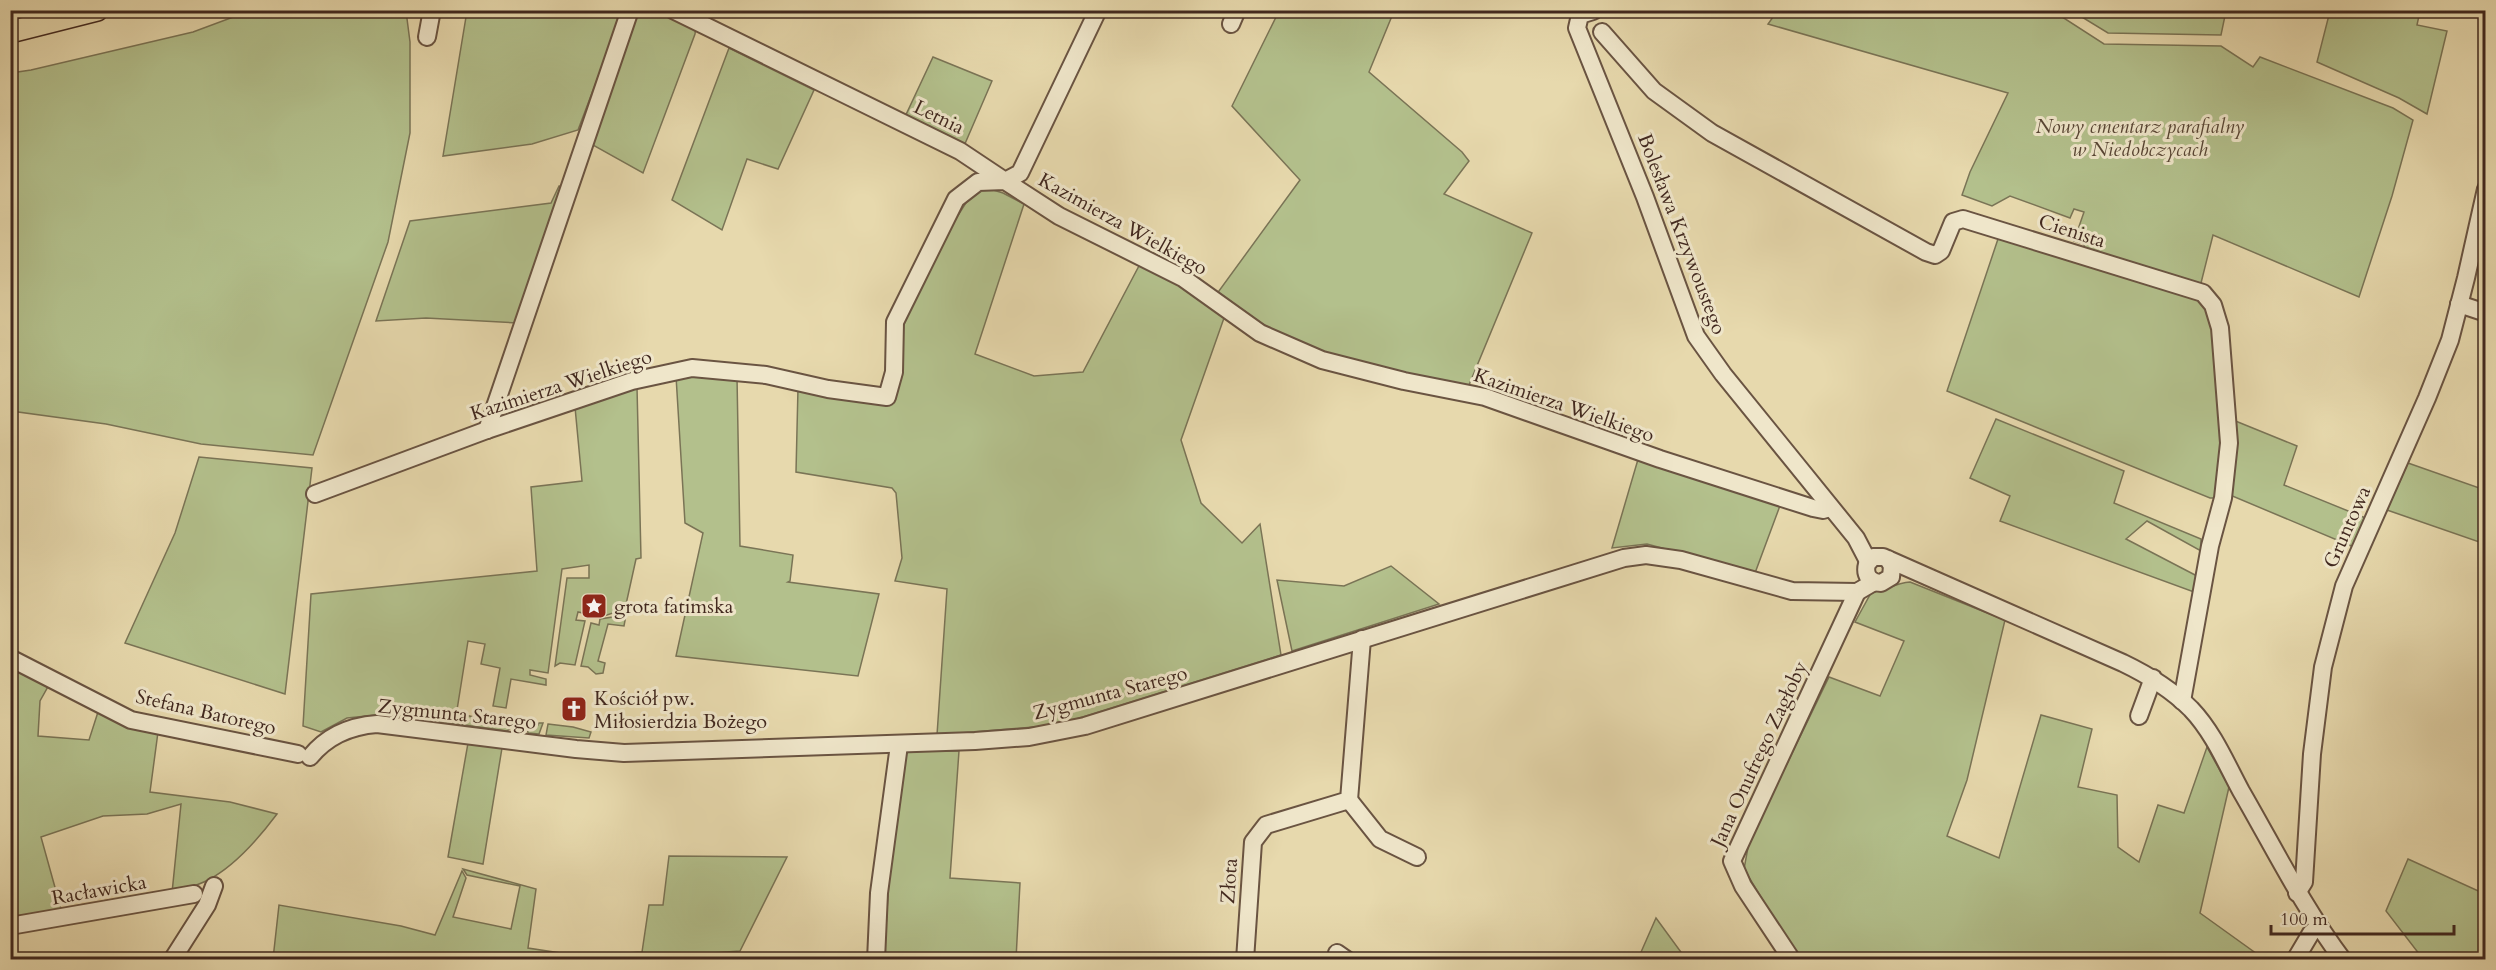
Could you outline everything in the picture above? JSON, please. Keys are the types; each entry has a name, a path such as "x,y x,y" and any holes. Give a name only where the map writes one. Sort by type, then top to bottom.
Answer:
{"main road":[{"path":"10,32 97,10"}],"street":[{"path":"426,10 427,37 432,10"},
{"path":"488,430 630,10"},
{"name":"Letnia","path":"673,10 960,151 1005,181"},
{"path":"1005,181 1020,173 1098,10"},
{"name":"Bolesława Krzywoustego","path":"1588,22 1597,75 1696,336 1713,362 1856,538 1876,566 1926,577 2011,612 2153,678 2182,701 2210,734 2297,893 2318,927 2343,960"},
{"name":"Cienista","path":"1588,22 1654,91 1712,133 1926,252 1935,255 1941,251 1953,222 1963,219 2203,293 2214,305 2220,328 2229,443 2223,498 2210,546 2182,701"},
{"name":"Kazimierza Wielkiego","path":"315,494 488,430 632,381 692,368 766,375 887,397 894,372 895,322 956,199 978,182 1005,181 1059,216 1182,278 1260,333 1322,360 1404,381 1485,397 1671,463 1813,508 1822,510 1830,508"},
{"name":"Gruntowa","path":"2297,893 2304,882 2312,754 2323,667 2344,586 2427,398 2450,340 2486,189"},
{"path":"2459,304 2486,313"},
{"name":"Zygmunta Starego","path":"304,755 337,734 355,727 376,724 624,753 898,745 1029,737 1071,729 1601,563 1636,556 1689,561 1773,588 1792,591 1857,592"},
{"path":"1857,592 1876,566"},
{"path":"1837,590 1876,566 1892,566 1891,577 1926,577"},
{"name":"Jana Onufrego Zagłoby","path":"1792,960 1743,886 1732,861 1857,592"},
{"path":"1362,639 1349,800 1380,839 1417,857"},
{"name":"Stefana Batorego","path":"10,657 131,720 304,755"},
{"path":"2139,716 2153,678"},
{"path":"876,960 879,893 898,745"},
{"name":"Złota","path":"1245,960 1253,842 1266,825 1349,800"},
{"path":"172,960 207,904 214,886"},
{"name":"Racławicka","path":"10,926 194,894"},
{"path":"2295,960 2311,933 2318,927"}],"green space":[{"path":"252,10 406,11 410,42 410,133 388,242 313,455 201,444 106,424 11,411 11,73 193,32"},
{"name":"Nowy cmentarz parafialny w Niedobczycach","path":"1778,10 2053,11 2104,44 2221,46 2253,67 2260,57 2393,108 2413,120 2392,196 2359,297 2213,235 2200,287 2085,254 2084,244 2074,241 2084,212 2074,209 2070,218 2010,196 1992,206 1962,195 1970,172 2008,93 1768,24"},
{"path":"19,11 69,11 11,25 11,14"},
{"path":"467,11 623,11 578,130 532,144 443,156"},
{"path":"635,11 661,11 696,26 643,173 591,144"},
{"path":"1279,11 1394,11 1369,72 1462,152 1469,161 1444,194 1532,233 1469,385 1459,387 1322,354 1264,325 1216,295 1300,180 1232,106"},
{"path":"2072,11 2226,11 2221,35 2108,33"},
{"path":"2330,11 2420,11 2417,25 2447,31 2427,114 2399,98 2317,62"},
{"path":"729,48 814,90 778,169 747,159 722,230 672,200"},
{"path":"933,57 992,81 964,146 904,119"},
{"path":"559,186 564,187 517,323 426,318 376,321 410,221 551,203"},
{"path":"990,189 1024,204 975,354 1034,376 1083,372 1140,264 1186,288 1224,318 1181,440 1201,503 1242,543 1260,524 1281,655 1057,725 937,735 947,589 895,581 902,558 896,493 892,488 796,472 798,388 893,403 904,319 938,247 974,190"},
{"path":"1999,236 2201,298 2213,312 2224,442 2220,498 2210,498 1947,391"},
{"path":"676,376 737,377 740,546 793,555 788,582 879,594 858,676 676,656 703,533 685,523"},
{"path":"637,387 641,558 636,559 625,609 601,617 578,612 576,620 585,621 575,665 560,663 555,666 567,578 589,578 589,565 562,569 548,673 530,670 530,675 546,679 546,685 511,679 506,708 493,706 500,668 481,664 485,644 468,641 457,710 461,714 491,721 492,717 514,721 514,725 507,731 387,714 347,718 321,732 303,726 311,594 537,571 531,487 582,481 575,407"},
{"path":"1996,419 2124,471 2114,503 2201,539 2201,551 2147,521 2126,539 2197,576 2194,592 2000,521 2010,496 1970,478"},
{"path":"2233,420 2297,446 2284,485 2368,519 2356,548 2230,495"},
{"path":"1639,456 1781,503 1755,573 1647,544 1612,548"},
{"path":"199,457 312,468 285,694 125,643 175,533"},
{"path":"2408,463 2485,490 2485,544 2387,510"},
{"path":"1391,566 1439,604 1292,651 1277,580 1344,586"},
{"path":"1910,582 2005,620 1967,780 1947,836 1999,858 2041,715 2092,729 2078,787 2117,795 2118,847 2139,862 2158,805 2184,813 2207,747 2229,787 2200,913 2264,959 1798,959 1744,869 1749,842 1829,677 1880,696 1904,641 1855,622 1871,593"},
{"path":"626,615 624,626 608,624 598,661 605,663 603,673 596,674 588,667 581,666 591,623 599,625 600,619"},
{"path":"11,665 50,683 40,701 38,736 89,740 98,712 158,732 150,792 230,802 277,814 254,842 228,867 204,882 172,893 181,804 147,814 103,816 41,837 61,909 11,917"},
{"path":"527,723 538,725 543,723 539,734 528,733"},
{"path":"548,724 591,732 589,738 546,735"},
{"path":"468,743 502,748 483,864 448,857"},
{"path":"902,751 959,751 950,878 1020,883 1016,959 884,960 889,878"},
{"path":"669,856 787,857 740,951 629,959 627,953 642,952 649,905 663,905"},
{"path":"2408,859 2485,894 2485,959 2423,959 2386,911"},
{"path":"463,869 536,889 528,948 600,959 273,959 279,905 401,926 435,935 462,871 466,878 453,917 511,929 520,886 467,875"},
{"path":"1656,918 1686,959 1638,959"}],"place":[{"name":"grota fatimska","path":"594,606"},
{"name":"Kościół pw. Miłosierdzia Bożego","path":"574,709"}]}
